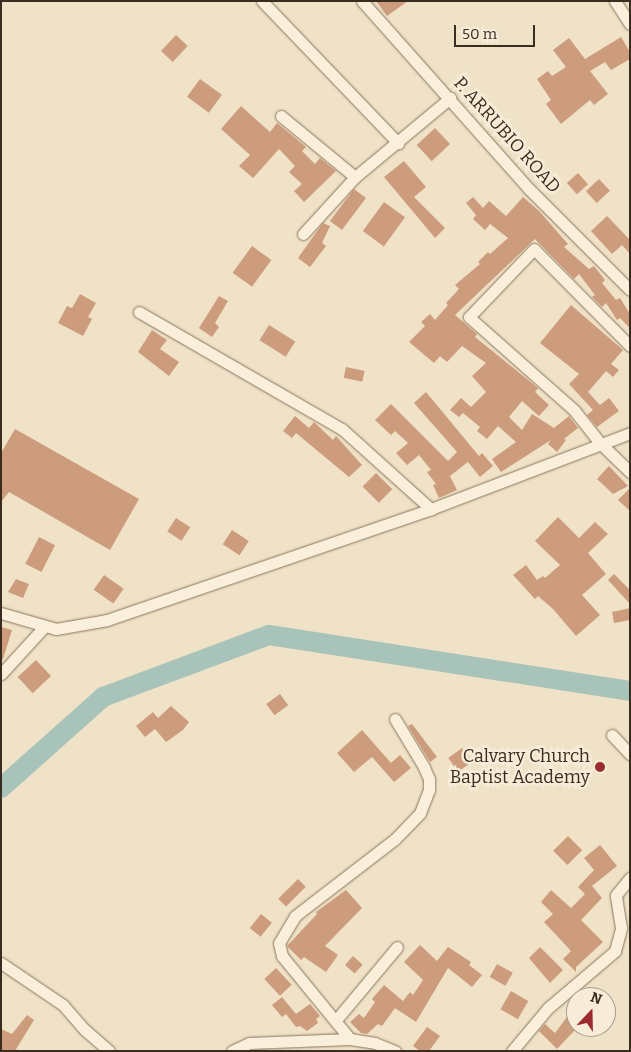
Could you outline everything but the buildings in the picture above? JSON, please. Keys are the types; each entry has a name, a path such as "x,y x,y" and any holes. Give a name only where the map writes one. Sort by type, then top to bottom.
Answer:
{"street":[{"path":"262,1 398,143"},
{"name":"P. ARRUBIO ROAD","path":"362,1 530,190 630,290"},
{"path":"615,1 630,24"},
{"path":"303,234 355,177 450,98"},
{"path":"281,116 355,177"},
{"path":"630,346 534,249 469,317 582,418 600,444 630,472"},
{"path":"139,312 342,429 431,509"},
{"path":"1,613 44,627 72,628 107,620 431,509 630,433"},
{"path":"1,674 44,627"},
{"path":"350,1039 282,956 279,938 295,916 395,840 420,813 429,790 428,780 424,767 395,720"},
{"path":"612,735 630,754"},
{"path":"512,1051 548,1008 616,951 621,928 616,895 630,878"},
{"path":"336,1020 397,947"},
{"path":"1,963 63,1005 85,1030 110,1051"},
{"path":"232,1051 257,1043 350,1039 389,1050"}],"waterway":[{"path":"1,788 103,697 269,635 630,691"}],"place":[{"name":"Calvary Church Baptist Academy","path":"600,767"}]}
